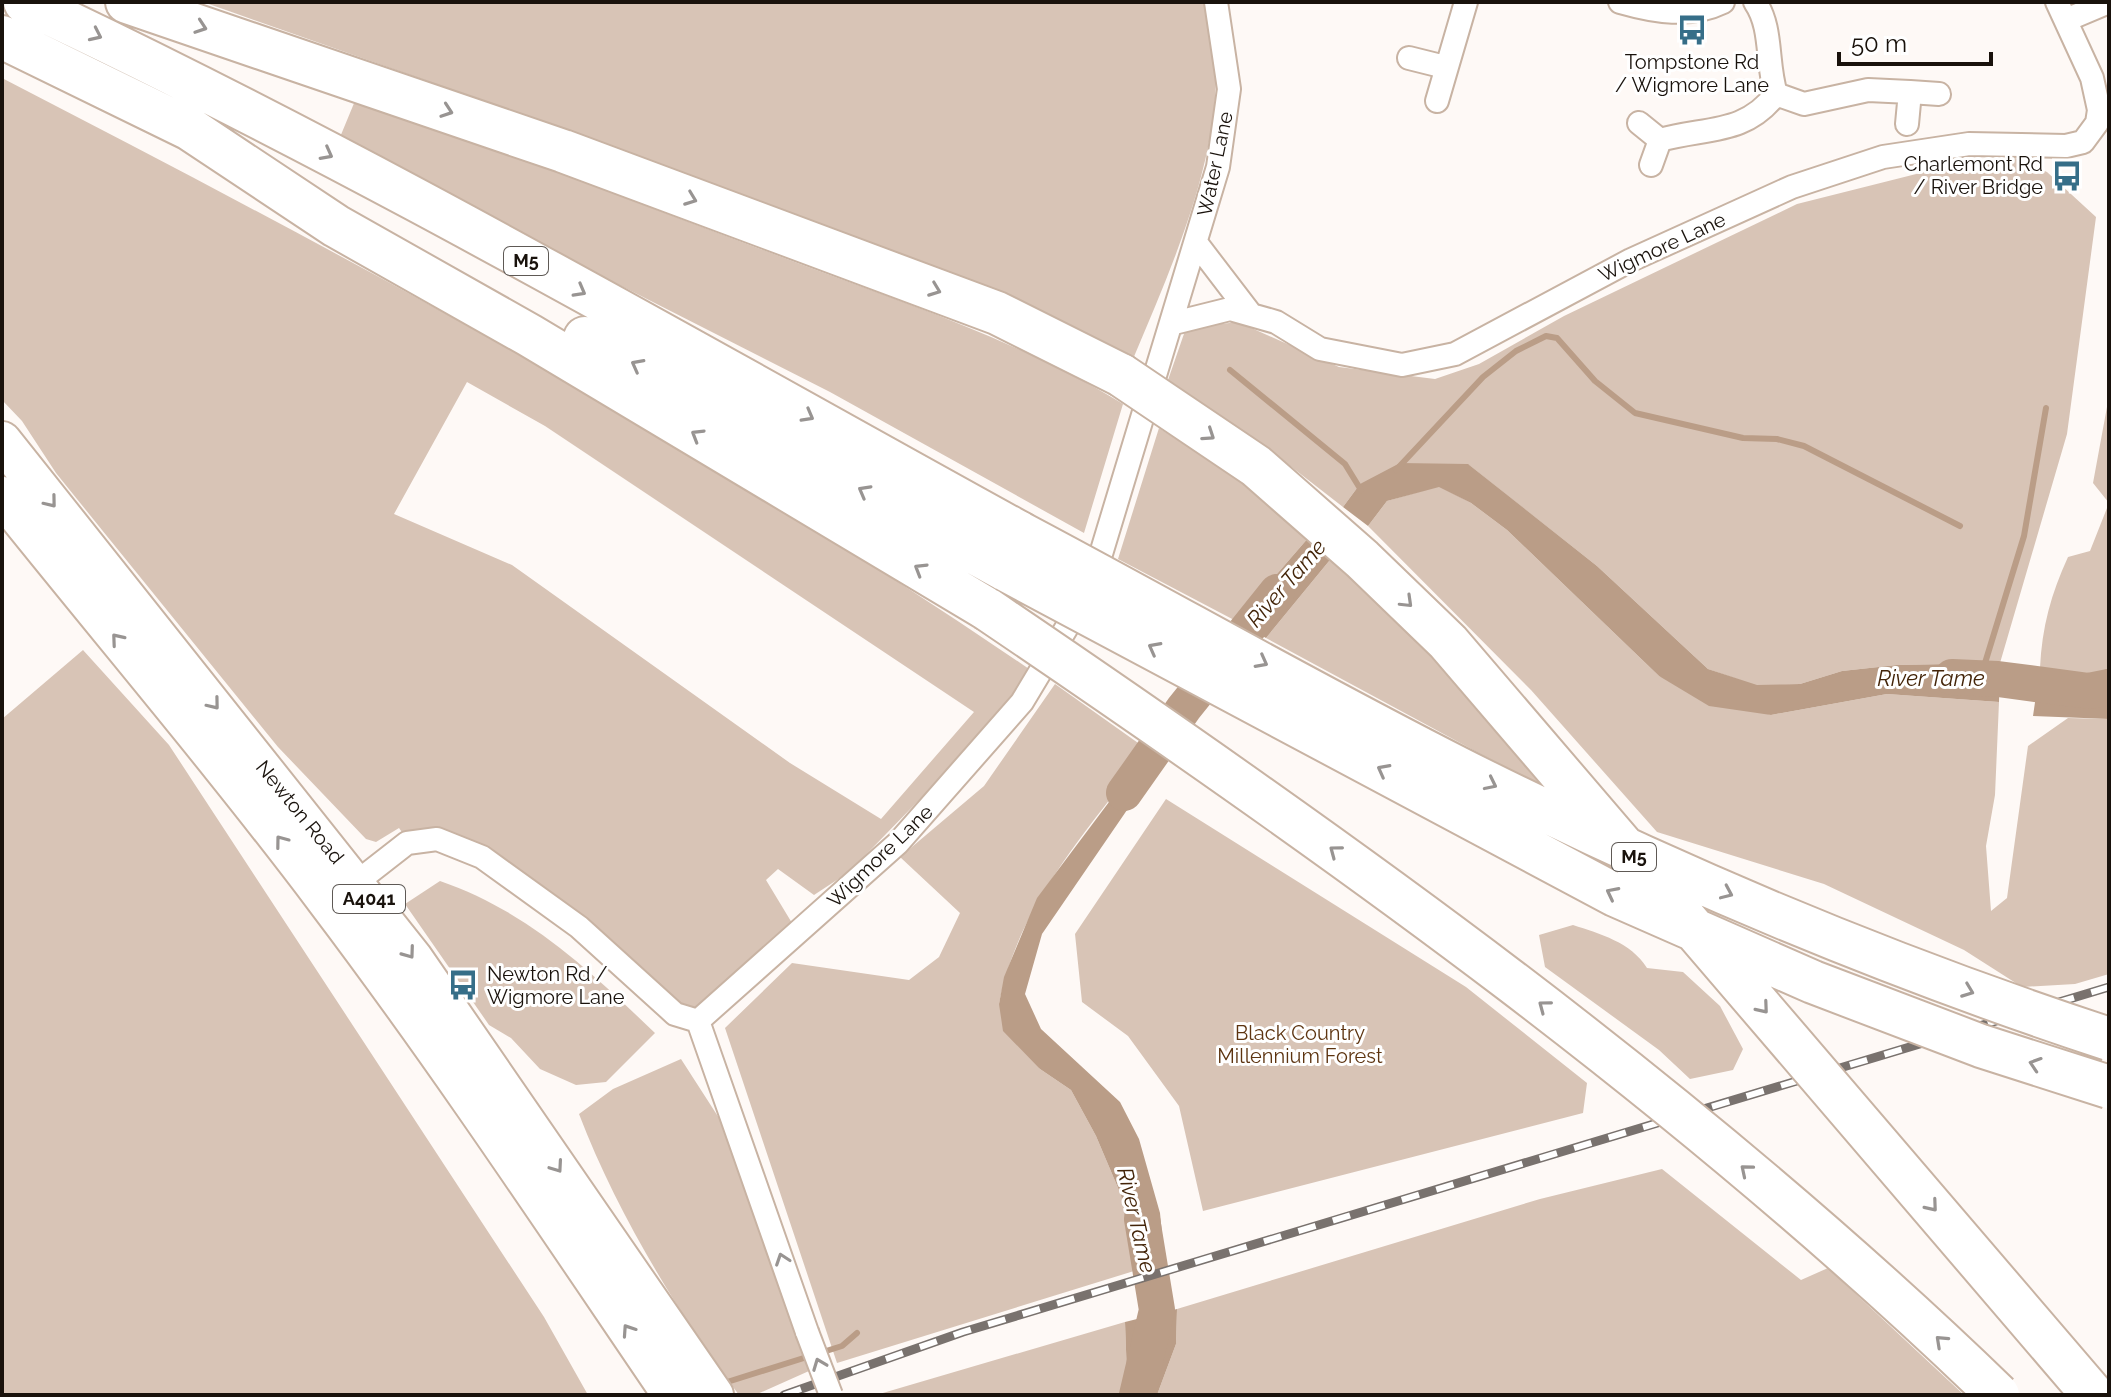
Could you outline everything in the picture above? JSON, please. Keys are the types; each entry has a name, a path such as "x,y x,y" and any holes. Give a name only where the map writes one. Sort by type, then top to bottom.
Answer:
{"highway":[{"name":"M5","path":"25,2 144,58 437,212 1013,551 1615,895 1813,982 1981,1046 2109,1087"},
{"name":"M5","path":"127,2 563,151 997,313 1121,375 1256,466 1362,559 1448,642 2093,1395"},
{"name":"M5","path":"2,37 190,129 336,226 529,335 987,609 1243,782 1591,1041 1769,1190 1939,1338 1998,1395"},
{"name":"M5","path":"215,145 673,384 1613,843 1825,936 1994,1001 2109,1039"},
{"name":"Newton Road","path":"2,441 342,892"},
{"path":"2,471 2,485"},
{"name":"Newton Road","path":"2,496 97,616 209,747 342,892 413,958 697,1390"}],"street":[{"name":"Water Lane","path":"1174,323 1197,244 1228,114 1227,57 1216,2"},
{"path":"1437,101 1466,2"},
{"path":"1620,2 1662,11 1692,13 1723,2"},
{"path":"1755,2 1768,35 1768,69 1776,94"},
{"path":"2061,11 2109,2"},
{"name":"Wigmore Lane","path":"698,1021 898,843 1022,702 1091,587 1174,323 1215,311 1249,312 1276,322 1320,349 1402,365 1455,354 1631,260 1792,187 1883,157 1969,144 2066,146 2083,142 2091,134 2099,110 2092,78 2061,11"},
{"path":"1409,58 1445,67"},
{"path":"1776,94 1804,104 1868,90 1939,94"},
{"path":"1907,124 1910,92"},
{"path":"1639,123 1660,140 1737,126 1763,112 1776,94"},
{"path":"1651,165 1660,140"},
{"name":"Wigmore Lane","path":"1197,244 1249,312"},
{"path":"342,892 407,843 437,839 482,857 579,927 675,1014 698,1021 831,1395"}],"green space":[{"path":"203,2 1205,2 1215,62 1213,117 1207,153 1187,224 1133,359 1013,299 806,218"},
{"path":"2,78 396,287 655,433 783,509 1032,671 1001,716 849,872 814,895 778,869 766,880 792,923 696,1009 683,1009 489,850 457,835 429,832 404,835 399,828 376,842 366,839 278,747 56,473 22,421 2,400","holes":["467,382 545,426 974,712 881,819 790,763 512,565 394,514"]},
{"path":"357,96 965,326 1046,362 1123,404 1084,533 830,392 338,142"},
{"path":"2016,158 2047,172 2096,217 2067,434 2000,663 1897,665 1842,671 1800,684 1757,686 1708,669 1597,566 1469,465 1360,484 1343,507 1267,448 1168,380 1186,328 1238,322 1339,367 1435,379 1479,364 1564,316 1797,204 1948,166"},
{"path":"2109,396 2109,503 2093,483"},
{"path":"1159,428 1244,483 1309,537 1236,621 1118,559"},
{"path":"1439,486 1471,503 1507,530 1659,676 1771,715 1887,694 1999,702 1995,795 1986,846 1991,911 2007,898 2028,746 2068,718 2109,719 2109,974 2075,984 2022,987 1964,950 1824,884 1657,832 1531,690 1368,526 1387,501"},
{"path":"2109,503 2109,668 2092,674 2040,668 2045,625 2062,571 2068,557 2090,551"},
{"path":"1334,555 1387,602 1564,799 1266,638"},
{"path":"83,650 169,745 544,1317 588,1395 2,1395 2,719"},
{"path":"1055,684 1148,750 1079,839 1039,901 1008,968 999,1004 1040,1069 1071,1090 1096,1136 1121,1195 1134,1271 837,1363 725,1028 792,963 909,980 939,957 960,913 900,857 984,786"},
{"name":"Black Country Millennium Forest","path":"1166,799 1466,987 1587,1083 1583,1113 1203,1211 1179,1106 1128,1036 1082,1002 1075,934"},
{"path":"440,881 502,909 556,945 655,1033 606,1082 576,1085 540,1069 511,1038 489,1025 405,904"},
{"path":"1573,925 1624,945 1647,968 1683,972 1720,1006 1743,1049 1733,1070 1690,1079 1659,1050 1545,967 1539,935"},
{"path":"681,1059 719,1118 809,1371 755,1395 739,1395 671,1295 611,1187 579,1114 613,1089"},
{"path":"1662,1169 1801,1280 1828,1268 1964,1395 1157,1395 1176,1344 1177,1309 1540,1199"},
{"path":"1125,1322 1127,1377 1118,1395 876,1395"}],"water":[{"path":"1400,463 1468,464 1597,566 1708,669 1757,685 1800,684 1842,671 1897,665 2000,663 1999,702 1887,694 1771,715 1709,706 1659,676 1507,530 1471,503 1439,487 1387,501 1368,526 1343,507 1360,484"},
{"path":"1309,537 1334,555 1266,638 1236,621"},
{"path":"2040,668 2092,674 2109,668 2109,719 2033,716"},
{"path":"1148,750 1162,759 1042,934 1025,994 1041,1029 1120,1102 1139,1139 1160,1213 1165,1264 1134,1271 1121,1195 1096,1136 1071,1090 1040,1069 1003,1031 999,1004 1004,977 1037,898"},
{"path":"1177,1309 1176,1344 1157,1395 1118,1395 1127,1377 1125,1322"}],"waterway":[{"path":"1396,470 1483,377 1516,351 1546,336 1557,338 1595,381 1635,413 1743,438 1777,439 1804,446 1960,526"},
{"path":"1230,370 1345,464 1361,490"},
{"path":"1985,663 2024,536 2046,408"},
{"name":"River Tame","path":"1124,793 1184,708 1277,592"},
{"name":"River Tame","path":"1952,677 1998,679 2089,691 2109,687"},
{"name":"River Tame","path":"1137,1395 1157,1310 1142,1219"},
{"path":"724,1383 842,1346 857,1333"}],"railway":[{"path":"784,1395 963,1332 2109,987"}],"place":[{"name":"Tompstone Rd / Wigmore Lane","path":"1692,30"},
{"name":"Charlemont Rd / River Bridge","path":"2067,176"},
{"name":"Newton Rd / Wigmore Lane","path":"463,985"}]}
